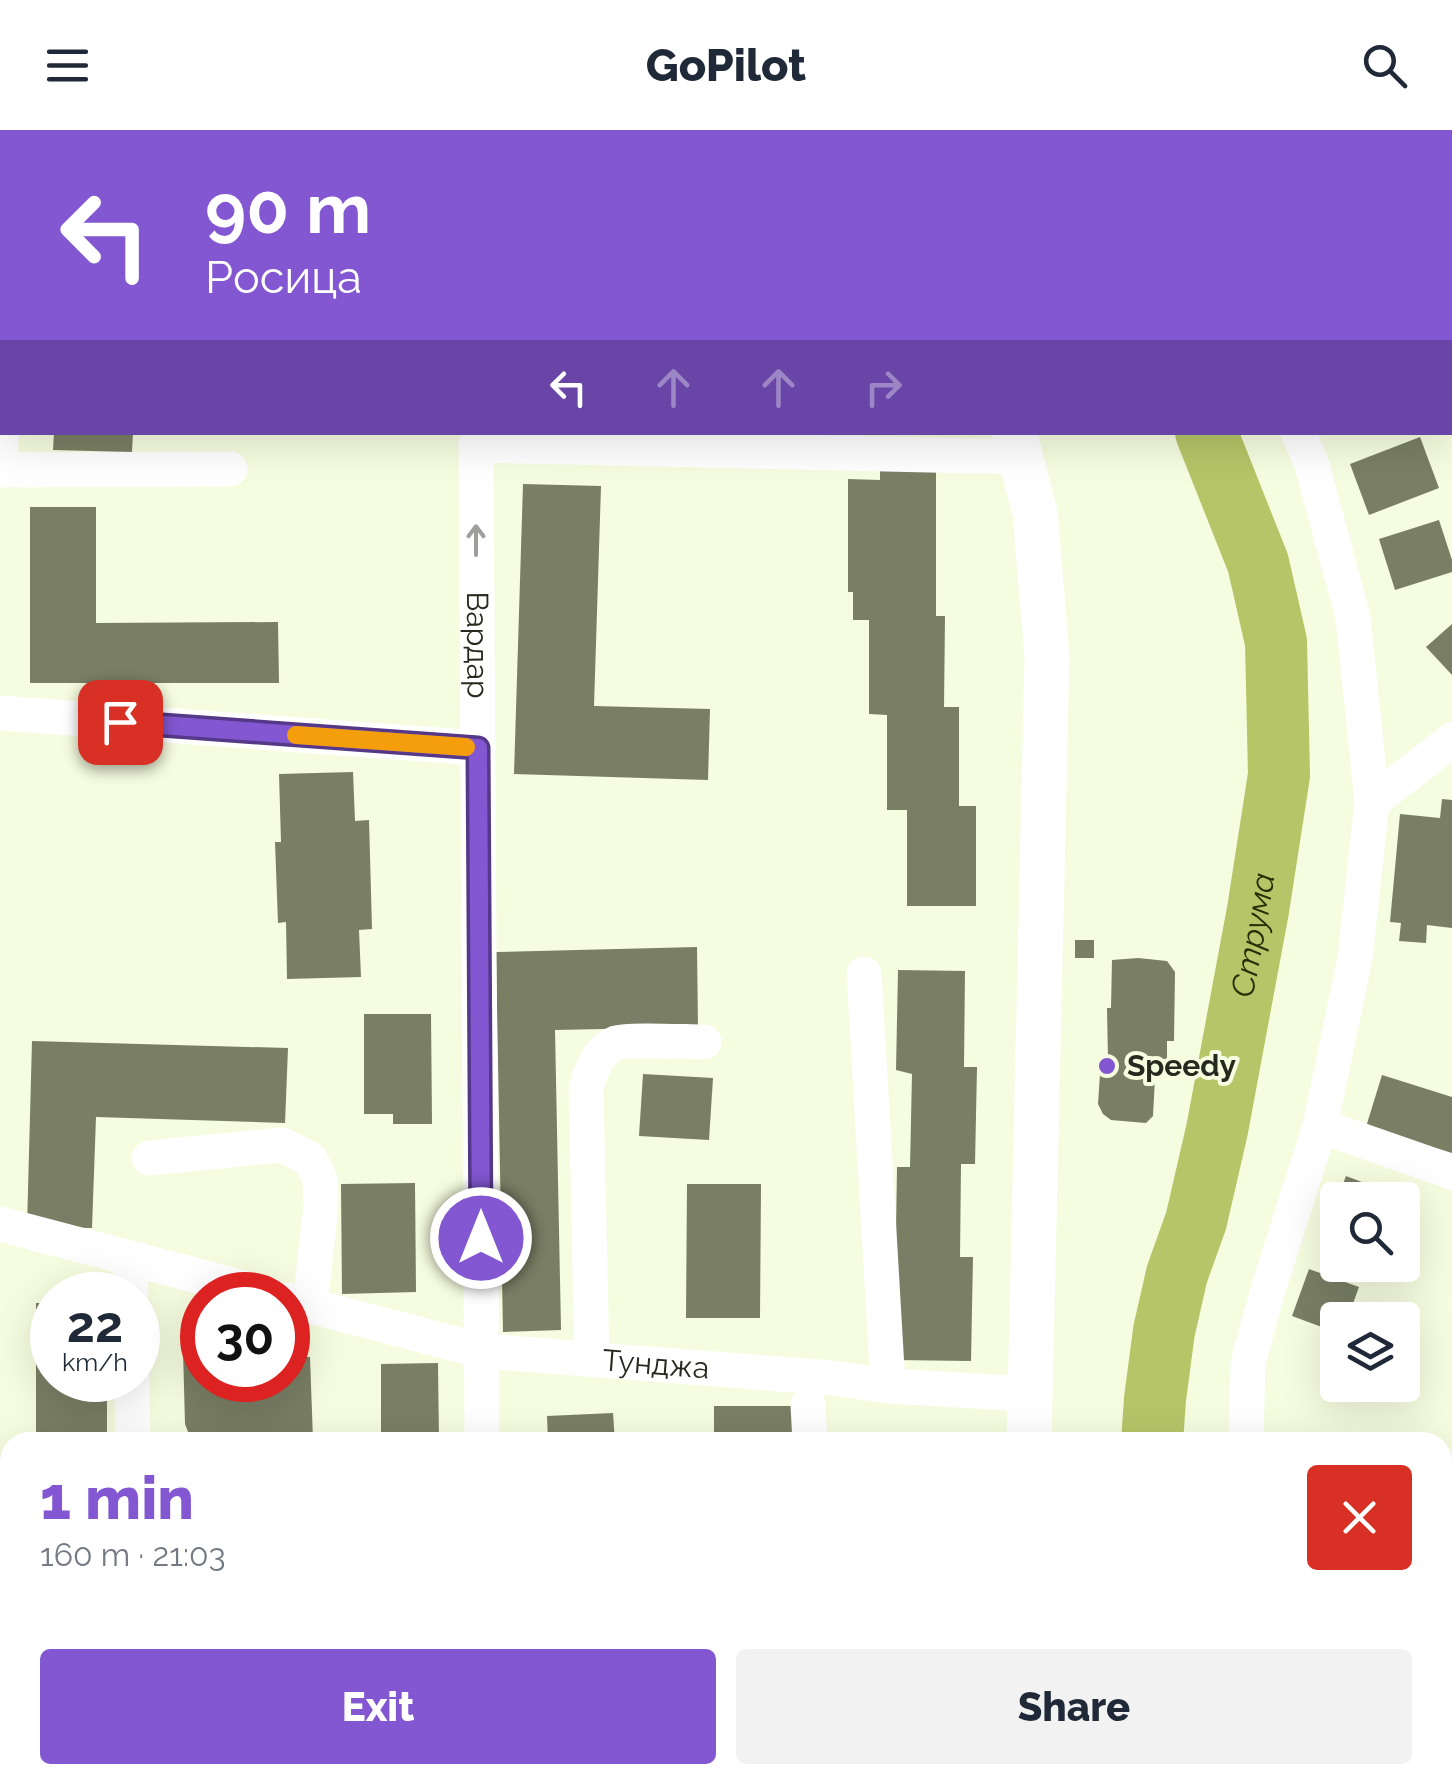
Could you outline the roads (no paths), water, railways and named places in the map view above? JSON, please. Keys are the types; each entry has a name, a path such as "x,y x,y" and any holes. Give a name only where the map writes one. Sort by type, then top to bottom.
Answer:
{"main road":[{"path":"1017,445 1036,513 1047,657 1028,1432"}],"street":[{"path":"1,435 0,467 230,470"},
{"path":"1246,1432 1248,1363 1320,1126 1355,958 1372,802 1353,617 1312,462 1299,435"},
{"path":"469,439 1017,445"},
{"name":"Вардар","path":"469,439 478,748 482,1432"},
{"path":"0,713 478,748"},
{"path":"1372,802 1452,740"},
{"path":"864,974 888,1386"},
{"path":"592,1360 586,1088 592,1069 604,1052 618,1042 704,1042"},
{"path":"1320,1126 1452,1172"},
{"path":"149,1158 282,1145 310,1159 320,1180 321,1205 306,1272"},
{"path":"0,1224 183,1272"},
{"path":"130,1258 130,1272"},
{"name":"Тунджа","path":"310,1305 482,1351 832,1378 888,1386 1029,1394"},
{"path":"132,1402 133,1432"},
{"path":"808,1405 809,1432"}],"waterway":[{"name":"Струма","path":"1153,1432 1164,1331 1217,1130 1279,775 1276,642 1258,563 1207,435"}],"place":[{"name":"Speedy","path":"1107,1066"}]}
